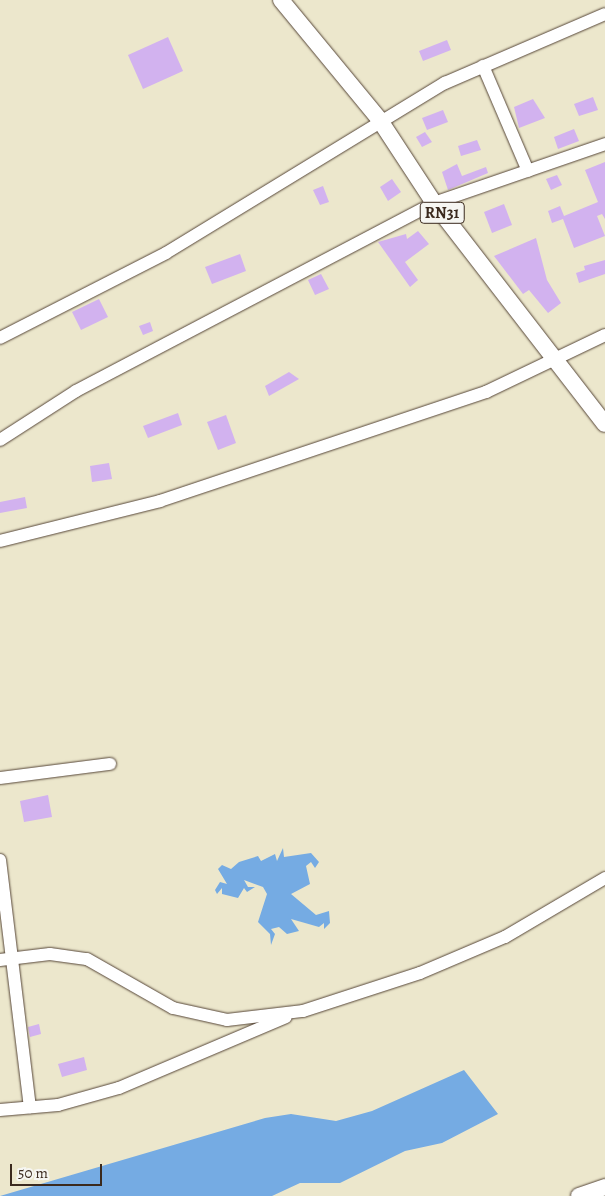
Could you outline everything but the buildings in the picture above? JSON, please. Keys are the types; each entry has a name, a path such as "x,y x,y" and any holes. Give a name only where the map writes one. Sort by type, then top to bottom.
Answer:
{"main road":[{"name":"RN31","path":"281,0 379,120 434,204 555,357 605,424"},
{"path":"579,1196 605,1187"}],"street":[{"path":"0,338 166,254 379,120 483,66 605,14"},
{"path":"483,66 528,171"},
{"path":"0,440 76,391 434,204 605,144"},
{"path":"0,541 160,501 486,392 555,357 605,335"},
{"path":"0,778 110,764"},
{"path":"0,860 14,959 30,1107"},
{"path":"0,1110 85,1099 119,1088 303,1011 429,969 505,937 588,890 605,878"},
{"path":"588,890 605,885"},
{"path":"0,960 50,954 87,959 174,1008 226,1020 303,1011"}],"water":[{"path":"283,848 284,857 311,853 319,862 315,868 311,862 306,866 310,884 291,894 316,915 329,911 330,923 324,929 324,923 319,927 291,919 299,931 287,934 279,927 271,929 275,934 271,945 270,934 258,922 267,894 263,887 244,880 248,887 255,887 247,892 244,888 238,898 222,894 222,888 217,894 215,890 220,882 227,884 218,869 222,865 231,869 239,862 258,856 261,861 275,854 277,861"},
{"path":"464,1070 498,1114 442,1143 405,1151 340,1183 300,1183 272,1196 0,1196 265,1118 291,1114 336,1121 372,1111"}]}
